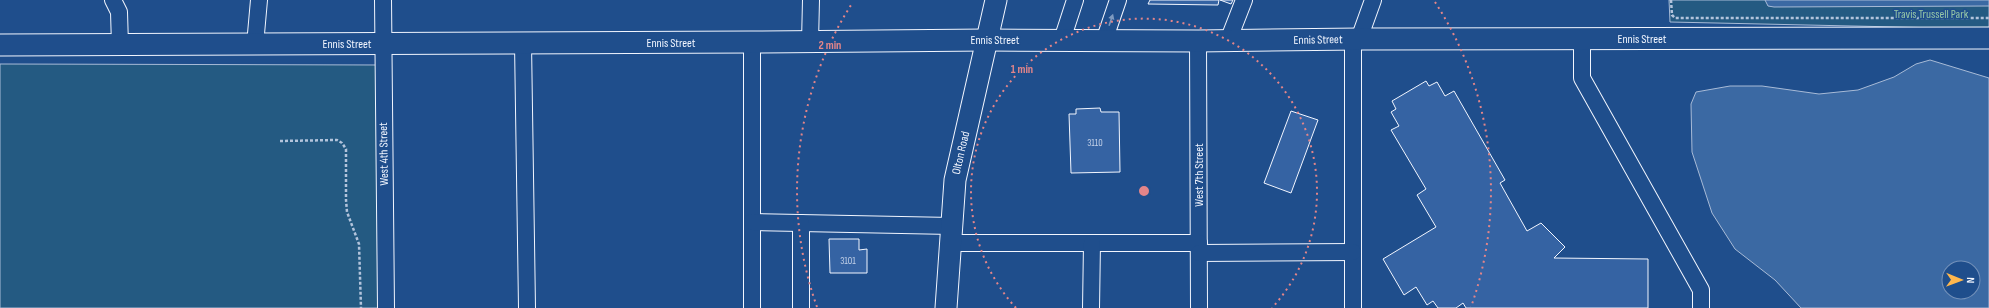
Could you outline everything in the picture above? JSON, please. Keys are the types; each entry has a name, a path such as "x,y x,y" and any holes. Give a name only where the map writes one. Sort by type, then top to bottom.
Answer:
{"main road":[{"name":"Olton Road","path":"946,308 955,180 996,0"},
{"name":"Ennis Street","path":"0,45 987,40 1228,41 1356,39 1989,38"}],"street":[{"path":"113,0 120,12 120,45"},
{"path":"254,44 259,0"},
{"name":"West 4th Street","path":"383,0 386,308"},
{"path":"810,42 811,0"},
{"path":"1062,40 1075,0"},
{"path":"1104,41 1118,0"},
{"path":"1228,41 1244,0"},
{"path":"1353,308 1356,39 1373,0"},
{"path":"1582,39 1582,78 1701,290 1701,308"},
{"name":"West 7th Street","path":"1198,41 1199,308"},
{"path":"752,42 752,308"},
{"path":"523,43 527,308"},
{"path":"752,222 801,223 1092,243 1199,248 1353,252"},
{"path":"801,223 801,308"},
{"path":"1091,308 1092,243"}],"path":[{"path":"1671,0 1672,14 1675,18 1989,18"},
{"path":"280,140 336,140 342,143 346,149 347,212 360,244 361,308"}],"green space":[{"name":"Travis Trussell Park","path":"1669,0 1989,0 1989,29 1670,22"},
{"path":"0,64 383,65 381,308 0,308"}],"shaded area":[{"path":"1765,0 1989,0 1989,6 1774,7 1768,6"},
{"path":"1930,60 1989,78 1989,308 1801,308 1775,280 1735,249 1712,213 1692,152 1691,104 1696,92 1730,86 1762,86 1819,94 1858,90 1894,77 1916,64"}],"building":[{"path":"1150,0 1219,0 1218,5 1148,4"},
{"path":"1220,0 1233,0 1231,4"},
{"path":"1426,81 1429,86 1437,82 1445,96 1454,91 1505,180 1500,183 1527,231 1541,223 1565,247 1554,258 1648,259 1648,308 1466,308 1463,303 1456,308 1438,308 1433,301 1427,305 1416,287 1404,295 1383,259 1436,227 1417,195 1426,189 1391,130 1399,126 1391,112 1396,109 1392,101"},
{"path":"1100,108 1101,112 1119,112 1120,172 1071,173 1069,114 1076,114 1076,109"},
{"path":"1291,111 1318,120 1291,193 1264,183"},
{"path":"829,239 859,239 859,250 867,249 867,273 830,273"}]}
